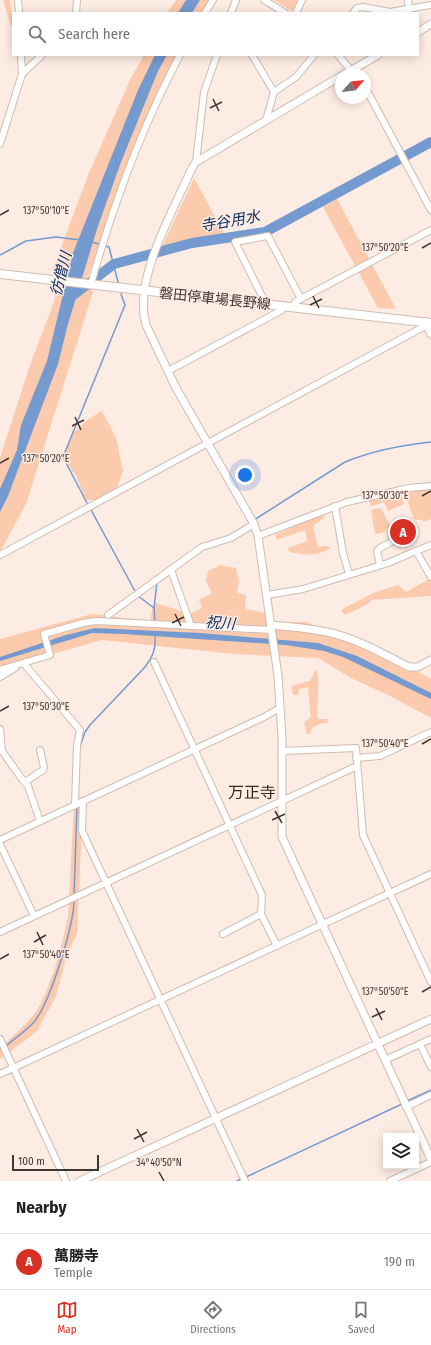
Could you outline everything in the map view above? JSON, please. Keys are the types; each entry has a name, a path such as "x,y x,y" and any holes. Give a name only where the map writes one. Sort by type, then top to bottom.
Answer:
{"main road":[{"name":"磐田停車場長野線","path":"0,274 428,323"}],"street":[{"path":"18,0 19,12"},
{"path":"76,12 77,0"},
{"path":"206,12 213,0"},
{"path":"231,12 236,0"},
{"path":"264,0 283,12"},
{"path":"296,12 302,0"},
{"path":"360,0 361,8"},
{"path":"408,0 409,10"},
{"path":"355,12 361,8 390,12 409,10 431,5"},
{"path":"419,31 431,24"},
{"path":"0,144 22,74 21,56"},
{"path":"22,74 41,56"},
{"path":"91,284 105,235 146,124 180,56"},
{"path":"196,162 204,92 217,56"},
{"path":"253,56 274,92"},
{"path":"266,120 274,92 296,77 313,56"},
{"path":"339,56 347,68"},
{"path":"358,68 376,56"},
{"path":"335,80 196,162 151,260 144,291 144,316 146,325 168,371 254,524 258,536 275,653 280,708 283,751 282,837 431,1160 390,1181"},
{"path":"371,98 431,210"},
{"path":"294,308 295,302 431,230"},
{"path":"262,304 263,298 235,242 268,236 301,299"},
{"path":"168,371 282,310 282,306"},
{"path":"0,555 428,323 431,334"},
{"path":"258,536 352,500 409,488 431,486"},
{"path":"335,506 349,574"},
{"path":"108,615 202,547 231,538 254,524"},
{"path":"380,566 377,551 395,540"},
{"path":"267,595 303,589 349,574 380,566 431,545"},
{"path":"416,551 431,577"},
{"path":"171,570 191,626"},
{"path":"0,670 50,655 44,634 83,623 96,621 327,632 356,641 409,667 418,667 431,660"},
{"path":"0,677 25,662"},
{"path":"25,662 25,665 80,730 77,745 75,805"},
{"path":"154,662 262,895 261,914 277,946"},
{"path":"0,840 264,717 280,708"},
{"path":"0,729 1,751 25,782 33,796 40,821"},
{"path":"356,758 380,756 431,732"},
{"path":"283,751 356,748 363,835 431,982"},
{"path":"25,782 43,770 44,766 40,750"},
{"path":"0,932 357,766"},
{"path":"83,801 82,831 245,1181"},
{"path":"0,844 34,916"},
{"path":"0,1074 431,874"},
{"path":"223,934 261,914"},
{"path":"80,1181 431,1019"},
{"path":"0,1039 66,1181"},
{"path":"385,1060 431,1039"},
{"path":"420,1044 431,1067"},
{"path":"406,1107 431,1095"}],"shaded area":[{"path":"3,0 10,0 12,17 11,26"},
{"path":"176,0 213,0 206,12 168,12"},
{"path":"274,0 298,0 292,11"},
{"path":"143,56 181,56 117,193 87,279 93,292 26,504 0,552 0,458 29,368 55,299 53,269 89,173 130,80"},
{"path":"194,178 225,235 162,247"},
{"path":"337,199 396,309 378,308 323,207"},
{"path":"102,411 116,438 123,471 117,487 101,500 86,500 76,476 63,457 72,434 87,420"},
{"path":"431,486 431,519 425,521 414,519 403,489"},
{"path":"400,490 404,504 388,511 384,502 371,506 368,497"},
{"path":"381,508 390,526 384,532 375,534 371,510"},
{"path":"323,514 325,517 313,526 318,547 326,546 331,548 315,554 289,552 288,548 307,541 305,530 277,540 275,535"},
{"path":"220,565 236,568 239,581 237,593 246,595 245,609 267,613 271,622 306,622 409,667 431,679 431,718 392,697 351,678 318,658 234,654 102,640 45,656 0,673 0,639 92,614 150,621 154,601 154,607 156,603 190,614 202,608 199,600 212,593 206,581 208,571"},
{"path":"431,578 431,596 371,600 368,604 345,615 341,610 373,593 398,585 406,592"},
{"path":"316,669 318,678 318,719 327,719 328,723 322,723 312,728 310,734 307,734 304,722 311,717 308,687 299,689 298,695 293,695 291,686 310,681"},
{"path":"83,801 77,933 66,958 56,996 37,1031 0,1059 0,1048 35,1013 51,980 68,916 74,805"}],"water":[{"path":"186,0 200,0 193,12 179,12"},
{"path":"155,56 166,56 158,71 121,162 97,229 68,324 58,364 8,496 0,512 0,489 17,450 21,425 47,361 73,253 138,90"},
{"path":"95,628 201,633 318,643 357,656 431,693 431,699 343,657 324,651 286,645 92,633 0,661 0,657 66,635"}],"waterway":[{"name":"寺谷用水","path":"72,296 114,264 192,243 265,232 431,142"},
{"path":"0,255 26,241 56,237 80,240"},
{"path":"92,242 102,245"},
{"name":"寺谷用水","path":"105,246 109,247 118,282"},
{"path":"88,505 63,457 125,305 121,294"},
{"path":"254,520 345,462 387,449 431,442"},
{"path":"90,508 136,593"},
{"path":"155,622 154,608 157,582"},
{"path":"138,596 154,608"},
{"path":"80,746 85,732 90,725 148,663 154,649 155,636"},
{"path":"74,896 77,806"},
{"path":"6,1046 34,1022 47,998 66,945 74,900"},
{"path":"407,1101 431,1090"},
{"path":"246,1177 402,1104"},
{"path":"237,1181 243,1178"}],"place":[{"name":"萬勝寺","path":"403,532"}],"district":[{"name":"万正寺","path":"252,792"}],"water label":[{"name":"彷僧川","path":"61,274"},
{"name":"祝川","path":"220,623"}]}
